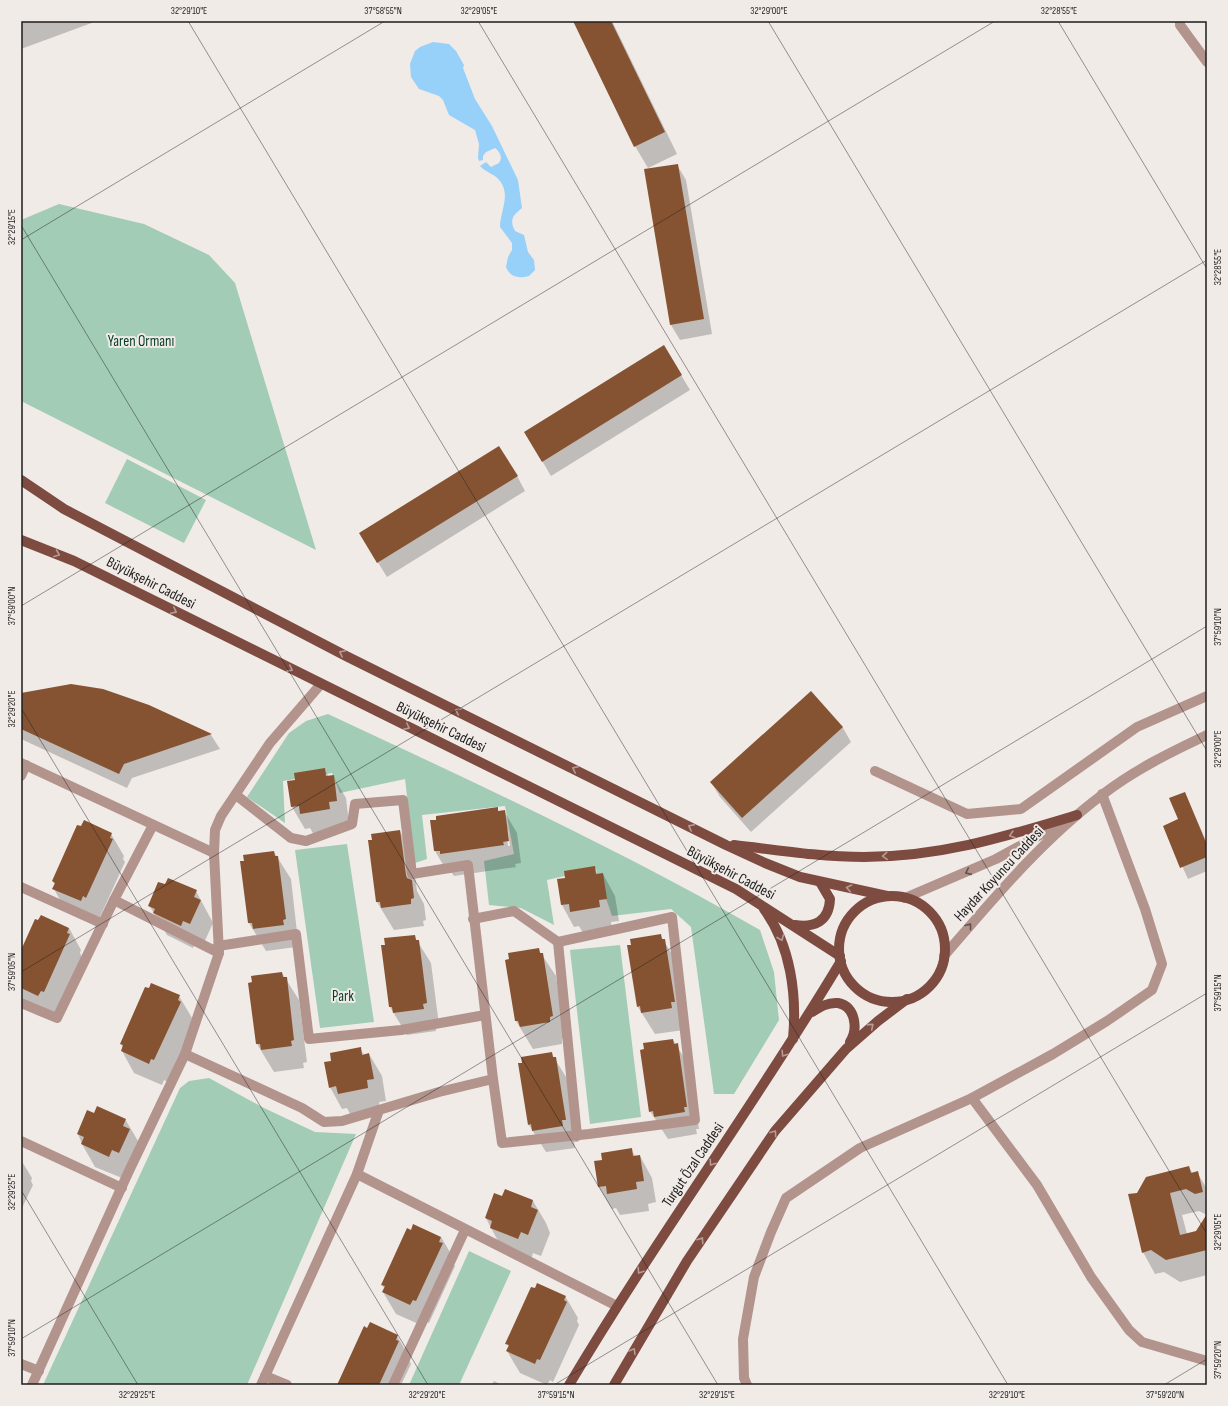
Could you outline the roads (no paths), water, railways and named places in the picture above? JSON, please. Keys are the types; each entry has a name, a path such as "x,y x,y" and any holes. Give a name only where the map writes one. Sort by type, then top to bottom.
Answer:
{"main road":[{"name":"Büyükşehir Caddesi","path":"21,480 64,509 346,656 765,863 820,882 887,896"},
{"name":"Büyükşehir Caddesi","path":"21,540 74,561 736,889 793,925 840,959"},
{"path":"726,844 833,857 865,858 917,854 962,848 1077,815"},
{"path":"793,925 806,927 814,925 822,921 827,914 830,899 820,882"},
{"path":"614,1385 687,1262 775,1131 846,1049 878,1021 907,999 929,986 939,972 944,956 944,939 938,923 921,905 906,898 887,896 866,903 849,918 841,934 840,959 853,984 866,994 886,1001 907,999"},
{"path":"761,905 778,932 787,958 794,1001 793,1041"},
{"name":"Turgut Özal Caddesi","path":"569,1385 617,1306 793,1041 840,959"},
{"path":"809,1014 821,1006 831,1003 840,1004 848,1008 856,1027 854,1036 846,1049"}],"street":[{"path":"1180,21 1180,25 1207,62"},
{"path":"32,1385 185,1054 219,950 214,853 215,830 221,816 270,743 321,684"},
{"path":"875,771 967,814 1021,809 1137,727 1207,696"},
{"name":"Haydar Koyuncu Caddesi","path":"944,956 999,892 1077,815 1102,794 1155,760 1207,735"},
{"path":"21,776 23,764 214,853"},
{"path":"747,1385 744,1378 743,1339 754,1277 786,1198 860,1148 972,1098 1107,1022 1152,990 1162,964 1146,909 1102,794"},
{"path":"236,795 291,838 306,841 352,824 355,804 403,800 412,874 468,865 473,919 502,1143 577,1136 694,1120 672,916 558,942 514,911 473,919"},
{"name":"Haydar Koyuncu Caddesi","path":"906,898 996,859 1077,815"},
{"path":"21,1003 57,1018 114,900 153,825"},
{"path":"21,887 103,924"},
{"path":"114,900 219,950 296,934 309,1040 401,1030 485,1015"},
{"path":"558,942 577,1136"},
{"path":"185,1054 302,1108 324,1122 342,1121 439,1092 493,1079"},
{"path":"972,1098 1037,1184 1091,1277 1129,1330 1142,1342 1207,1361"},
{"path":"288,1385 263,1380 357,1174 379,1110"},
{"path":"21,1141 122,1188"},
{"path":"357,1174 617,1306"},
{"path":"393,1385 465,1230"},
{"path":"21,1364 39,1371"}],"water":[{"path":"433,42 449,44 456,51 464,65 463,68 475,99 492,126 518,180 522,208 514,215 512,224 515,231 524,235 528,252 534,260 535,270 529,276 518,277 512,275 506,267 508,257 512,250 512,243 500,227 505,192 500,181 480,166 486,162 491,167 499,163 501,159 500,153 495,148 486,152 483,156 483,160 479,161 479,144 475,130 449,115 443,100 439,96 419,89 411,77 410,64 415,51 420,47"}],"park label":[{"name":"Yaren Ormanı","path":"141,341"},
{"name":"Park","path":"343,996"}]}
